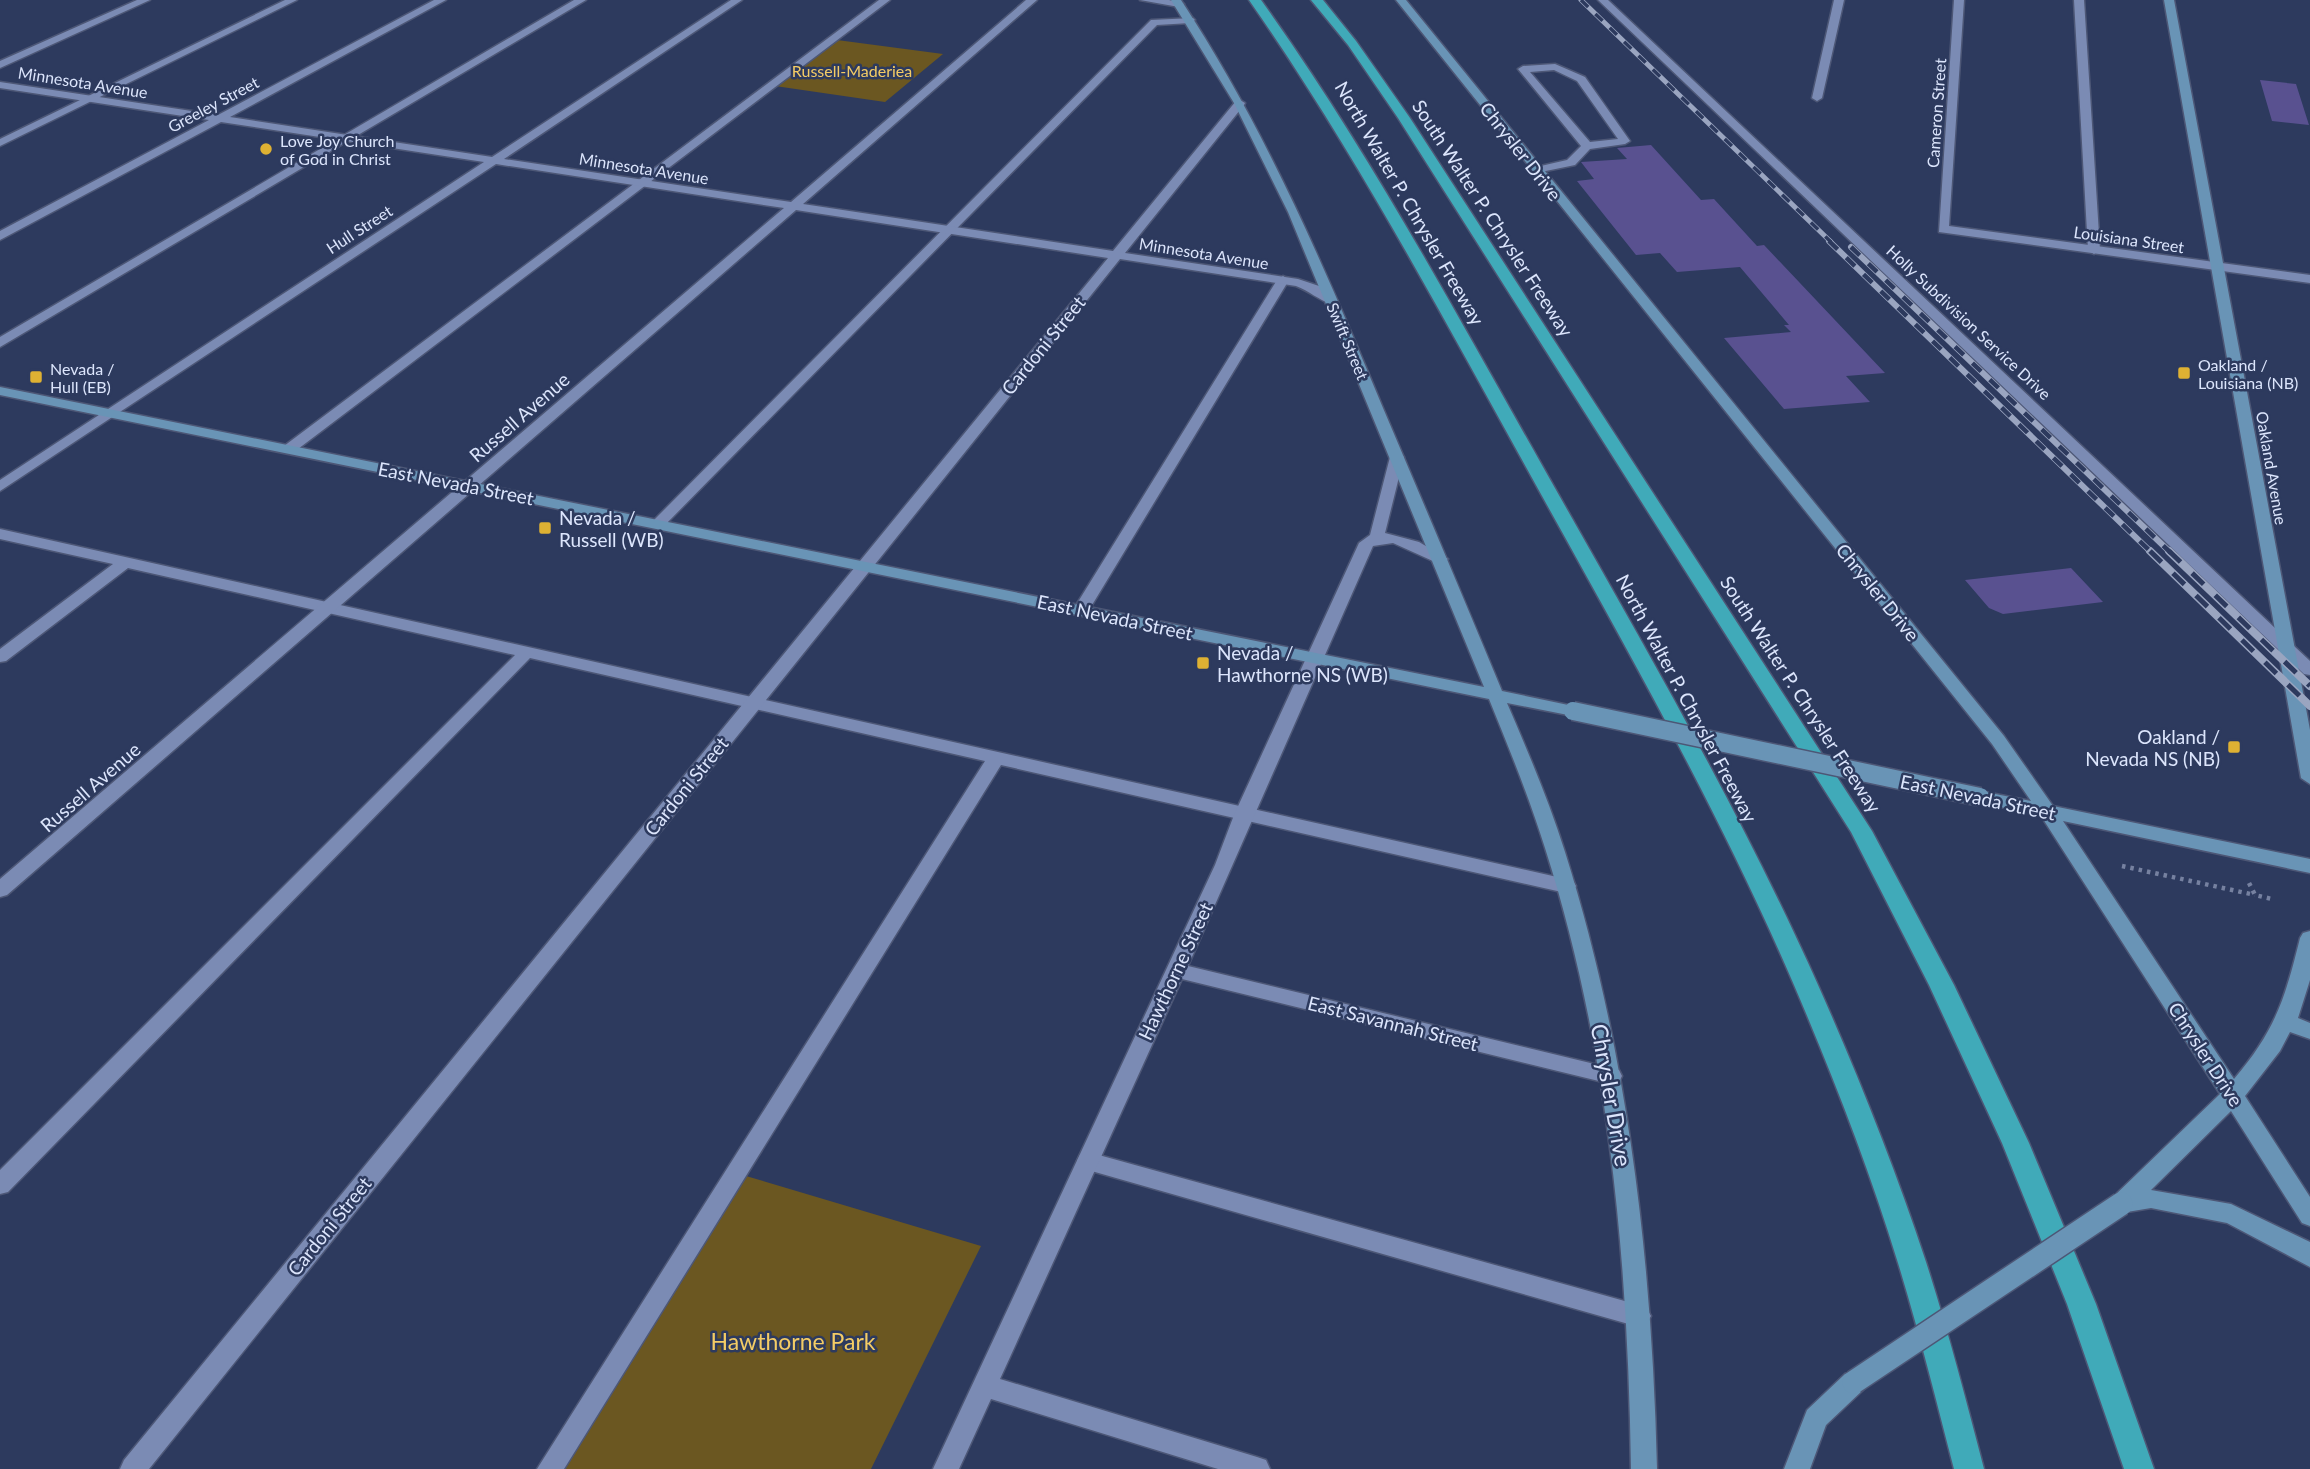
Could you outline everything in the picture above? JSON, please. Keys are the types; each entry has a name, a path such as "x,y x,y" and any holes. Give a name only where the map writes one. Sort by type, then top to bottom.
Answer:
{"highway":[{"name":"North Walter P. Chrysler Freeway","path":"1255,0 1353,145 1671,712 1747,859 1806,986 1881,1173 1923,1300 1969,1469"},
{"name":"South Walter P. Chrysler Freeway","path":"1323,4 1404,118 1861,831 1947,994 2064,1252 2138,1469"}],"main road":[{"name":"Chrysler Drive","path":"1401,0 1998,740 2097,884 2310,1216"},
{"name":"Oakland Avenue","path":"2169,0 2310,778"},
{"name":"Swift Street","path":"1177,2 1240,103 1273,163 1495,695"},
{"name":"East Nevada Street","path":"0,390 1314,657 2310,866"},
{"name":"Chrysler Drive","path":"1495,695 1534,789 1566,886 1586,958 1611,1076 1628,1189 1639,1316 1644,1469"},
{"path":"1797,1469 1816,1419 1854,1382 2121,1204 2232,1095 2260,1063 2286,1022 2310,939"},
{"path":"2286,1022 2310,1031"},
{"path":"2121,1204 2151,1199 2231,1214 2302,1249 2310,1257"}],"street":[{"path":"0,65 145,0"},
{"path":"0,143 292,0"},
{"name":"Greeley Street","path":"0,236 441,0"},
{"path":"0,343 581,0"},
{"name":"Hull Street","path":"0,487 737,0"},
{"path":"289,449 885,0"},
{"name":"Russell Avenue","path":"0,890 1032,0"},
{"path":"1145,0 1177,2"},
{"name":"Holly Subdivision Service Drive","path":"1603,0 2310,670"},
{"path":"1817,98 1839,0"},
{"name":"Cameron Street","path":"1943,229 1959,0"},
{"path":"2079,0 2094,250"},
{"path":"658,524 1154,22 1189,20"},
{"path":"1536,170 1571,163 1587,146 1625,141 1581,79 1555,67 1523,69 1587,146"},
{"name":"Minnesota Avenue","path":"0,85 1283,280 1308,285 1331,300"},
{"name":"Cardoni Street","path":"133,1469 1240,103"},
{"name":"Louisiana Street","path":"1943,229 2310,279"},
{"path":"1081,610 1283,280"},
{"name":"Minnesota Avenue","path":"1283,280 1322,280"},
{"name":"Hawthorne Street","path":"946,1469 1224,865 1243,815 1314,657 1367,543 1377,536 1397,457"},
{"path":"0,534 1566,886"},
{"path":"1374,539 1392,537 1440,559"},
{"path":"0,657 126,562"},
{"path":"0,1185 528,652"},
{"path":"550,1469 996,758"},
{"name":"East Savannah Street","path":"1175,970 1611,1076"},
{"path":"1088,1161 1639,1316"},
{"path":"984,1386 1257,1469"}],"path":[{"path":"2122,866 2272,899"},
{"path":"2249,883 2255,895"}],"green space":[{"name":"Russell-Maderiea","path":"837,40 943,54 885,102 775,86"},
{"name":"Hawthorne Park","path":"746,1176 981,1246 871,1469 563,1469"}],"building":[{"path":"2260,80 2296,84 2309,125 2272,121"},
{"path":"1651,145 1701,200 1714,199 1757,246 1764,245 1885,373 1846,376 1870,402 1784,409 1724,338 1791,332 1784,325 1789,325 1740,267 1677,272 1660,253 1636,255 1577,181 1594,179 1581,162 1627,159 1617,148"},
{"path":"2071,568 2103,602 2003,614 1989,608 1965,580"}],"railway":[{"path":"1581,0 1831,242"},
{"path":"1829,241 2152,553"},
{"path":"1851,247 2171,553"},
{"path":"2150,551 2310,706"},
{"path":"2169,551 2310,686"}],"place":[{"name":"Love Joy Church of God in Christ","path":"266,149"},
{"name":"Oakland / Louisiana (NB)","path":"2184,373"},
{"name":"Nevada / Hull (EB)","path":"36,377"},
{"name":"Nevada / Russell (WB)","path":"545,528"},
{"name":"Nevada / Hawthorne NS (WB)","path":"1203,663"},
{"name":"Oakland / Nevada NS (NB)","path":"2234,747"}]}
